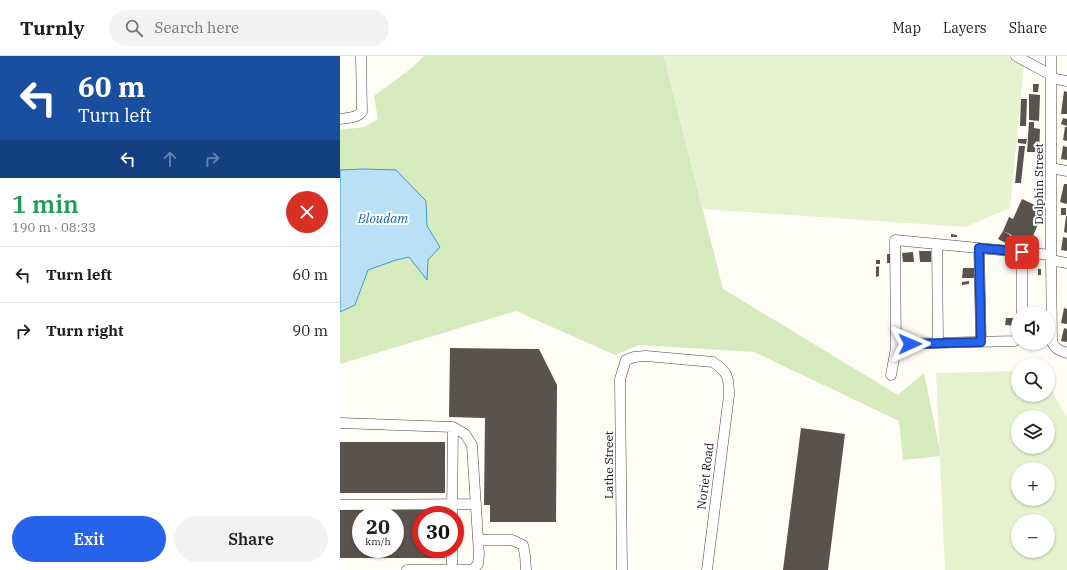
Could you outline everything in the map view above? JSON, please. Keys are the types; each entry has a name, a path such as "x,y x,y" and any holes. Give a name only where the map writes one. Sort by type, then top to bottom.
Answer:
{"street":[{"path":"340,119 361,115 363,110 361,56"},
{"path":"1016,56 1051,76 1067,81"},
{"name":"Dolphin Street","path":"1051,56 1052,342 1055,347 1067,353"},
{"path":"1051,168 1067,171"},
{"path":"891,375 896,348 895,240 1022,252 1067,263"},
{"path":"937,244 938,343"},
{"path":"979,248 981,342"},
{"path":"1022,252 1022,306"},
{"path":"896,344 1011,341"},
{"name":"Lathe Street","path":"622,570 620,379 626,360 634,357 646,356 713,362 721,367 726,373 729,384"},
{"name":"Noriet Road","path":"707,570 729,395 729,384"},
{"path":"340,423 453,427 465,434 472,445 479,554 478,564 472,570 408,570"},
{"path":"452,504 453,427"},
{"path":"340,505 476,504"},
{"path":"478,540 512,540 523,545 526,570"},
{"path":"452,558 452,570"}],"green space":[{"path":"424,56 664,56 723,289 898,395 924,373 941,456 903,460 899,421 754,352 639,345 615,355 516,311 340,364 340,130 364,127 378,119 374,96 413,67"},
{"path":"664,56 1007,56 1024,65 1010,208 965,227 703,209"},
{"path":"1011,371 1011,402 1055,402 1055,396 1067,417 1067,570 945,570 936,373"}],"water":[{"name":"Bloudam","path":"340,170 396,170 426,201 427,226 440,247 428,260 427,280 409,257 368,270 355,305 340,312"}],"building":[{"path":"1033,84 1039,84 1038,92 1033,92"},
{"path":"1064,91 1067,92 1067,114 1061,114"},
{"path":"1029,94 1040,95 1039,121 1029,120"},
{"path":"1021,99 1027,99 1026,126 1020,126"},
{"path":"1063,118 1067,119 1067,126 1061,124"},
{"path":"1029,122 1034,122 1034,128 1040,129 1039,152 1027,152"},
{"path":"1065,127 1067,127 1067,141 1063,140"},
{"path":"1018,139 1027,139 1026,144 1018,143"},
{"path":"1019,146 1025,146 1021,183 1015,183"},
{"path":"1063,146 1067,147 1067,160 1061,159"},
{"path":"1064,184 1067,184 1067,204 1060,202"},
{"path":"1022,199 1041,208 1034,222 1038,224 1030,243 1003,231 1009,217 1013,219"},
{"path":"1061,208 1066,208 1066,215 1061,215"},
{"path":"1067,216 1067,233 1064,232"},
{"path":"1003,231 1010,235 1006,243 998,239"},
{"path":"951,234 957,235 957,237 951,237"},
{"path":"1063,237 1067,238 1067,251 1061,250"},
{"path":"919,251 931,251 931,262 920,262"},
{"path":"913,252 914,262 903,262 902,253"},
{"path":"887,254 890,254 890,263 887,263"},
{"path":"876,260 880,260 880,264 876,264"},
{"path":"879,266 879,276 876,277 876,267"},
{"path":"963,268 974,268 974,278 962,278"},
{"path":"1038,269 1041,269 1041,275 1038,275"},
{"path":"969,281 969,284 962,285 962,282"},
{"path":"1064,308 1067,309 1067,324 1061,323"},
{"path":"1006,318 1011,318 1011,325 1005,325"},
{"path":"1064,328 1067,329 1067,342 1061,341"},
{"path":"450,348 539,349 557,385 556,522 490,522 490,505 484,505 485,418 449,417"},
{"path":"801,428 845,434 828,570 783,570"},
{"path":"340,442 445,442 445,493 340,493"},
{"path":"340,508 352,508 352,558 340,558"},
{"path":"404,508 412,508 412,558 404,558"}],"route":[{"path":"910,344 981,342 979,248 1022,252"}]}
